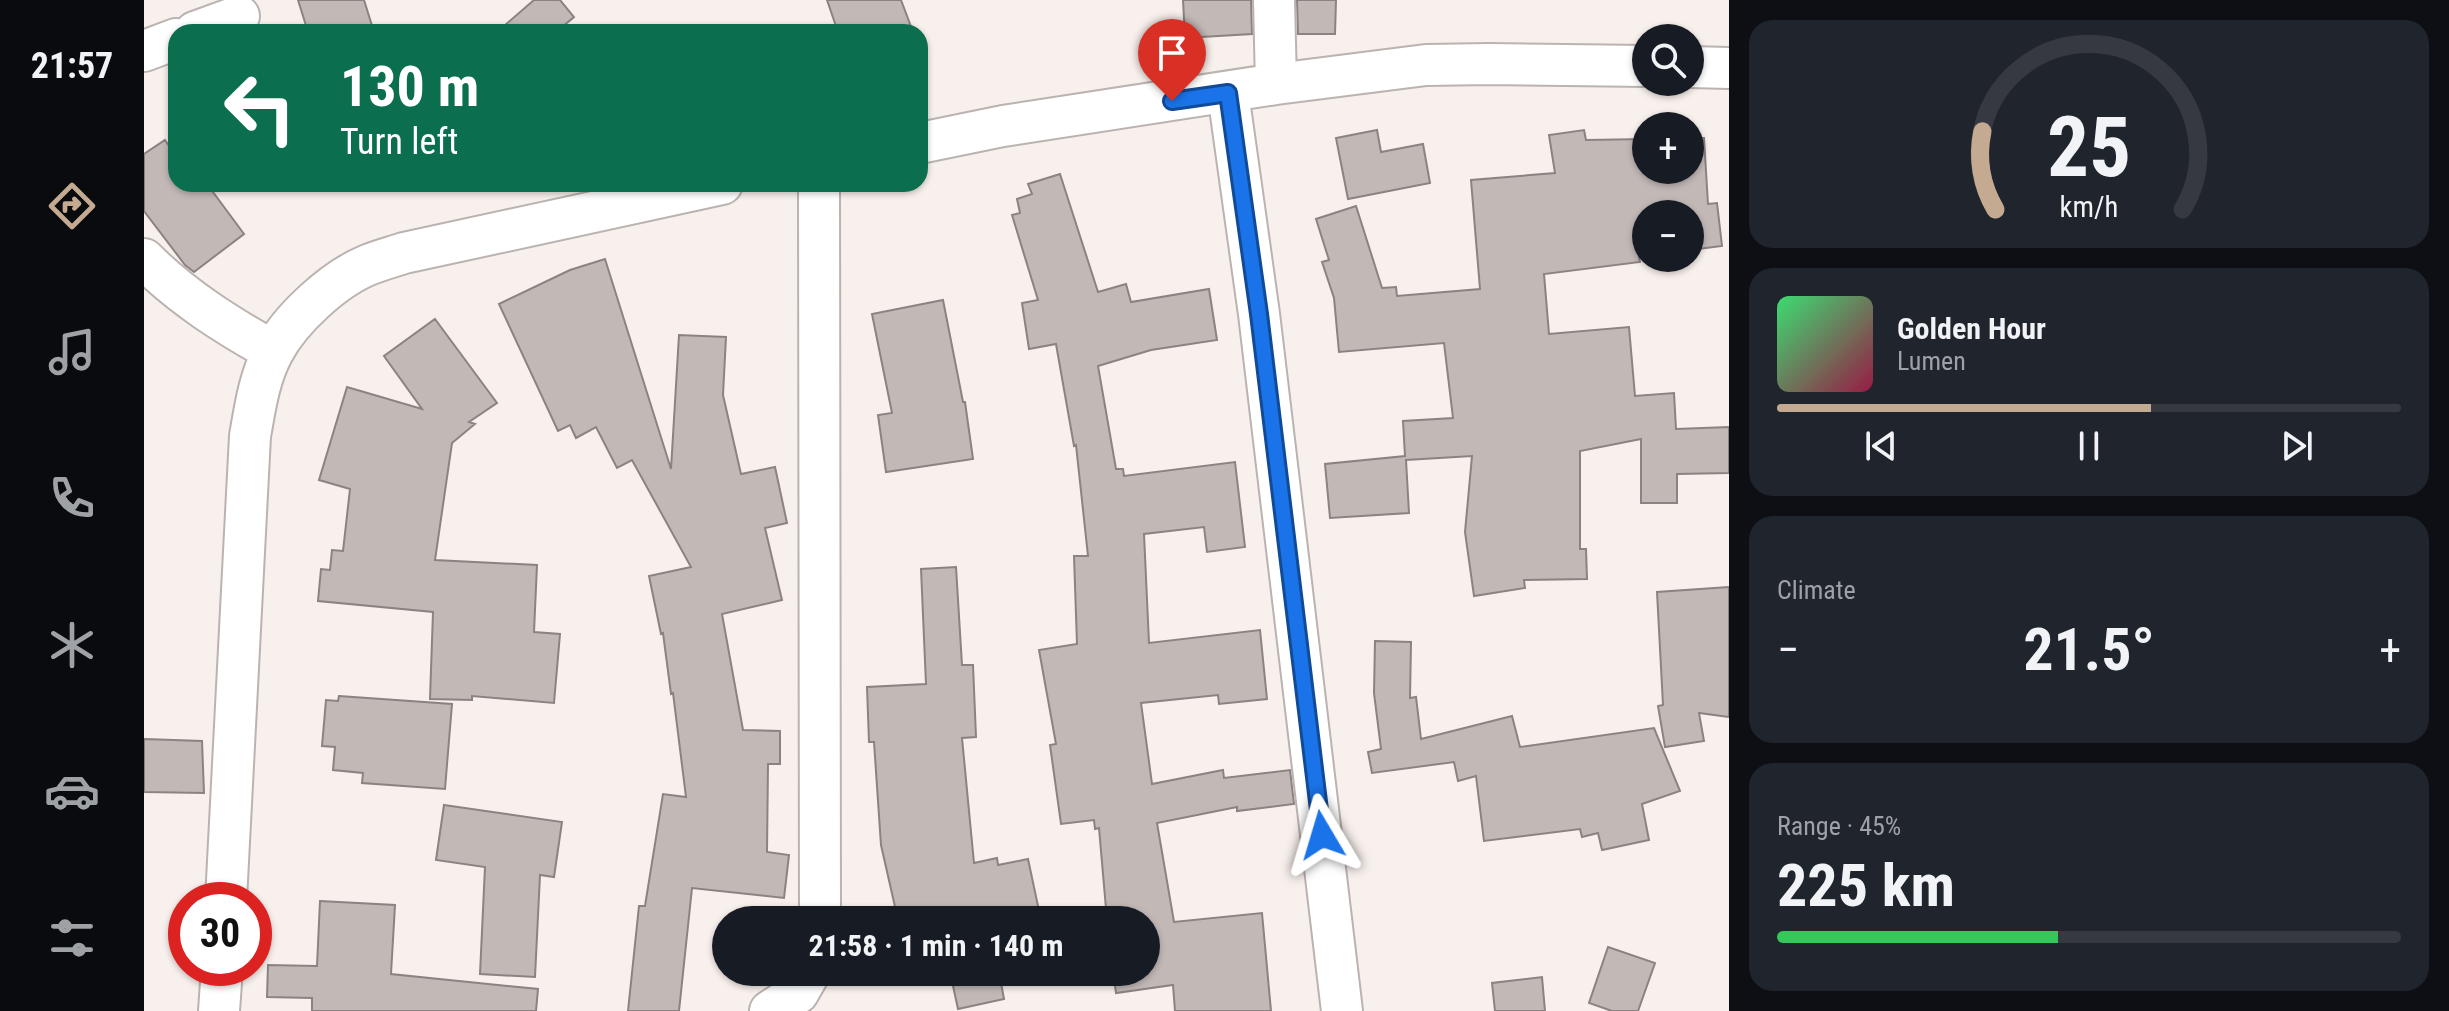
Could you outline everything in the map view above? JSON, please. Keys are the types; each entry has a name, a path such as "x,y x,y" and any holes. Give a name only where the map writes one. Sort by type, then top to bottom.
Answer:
{"street":[{"path":"1274,0 1276,84"},
{"path":"217,24 239,16"},
{"path":"144,51 168,42"},
{"path":"928,141 1003,126 1276,84 1426,65 1632,66"},
{"path":"1704,67 1729,68"},
{"path":"1228,93 1261,329 1342,1011"},
{"path":"227,882 250,436 259,390 273,351 300,316 333,286 367,265 404,253 685,192"},
{"path":"819,192 820,906"},
{"path":"144,259 161,276 224,324 273,351"},
{"path":"219,1011 221,986"},
{"path":"770,1011 786,1003 802,986"}],"building":[{"path":"298,0 364,0 372,24 306,24"},
{"path":"534,0 560,0 574,17 566,24 506,24"},
{"path":"827,0 901,0 910,24 835,24"},
{"path":"1183,0 1251,0 1252,34 1185,38"},
{"path":"1297,0 1336,0 1335,34 1298,34"},
{"path":"1377,130 1381,152 1423,144 1430,183 1348,199 1336,138"},
{"path":"1584,130 1586,140 1632,139 1632,184 1704,184 1704,138 1708,204 1717,203 1722,246 1704,248 1704,200 1632,200 1632,263 1544,274 1549,334 1629,327 1635,396 1674,393 1676,429 1729,427 1729,473 1677,474 1677,503 1641,503 1641,439 1580,451 1580,549 1586,549 1587,579 1524,580 1525,588 1474,596 1465,532 1472,456 1406,460 1409,513 1330,518 1325,464 1405,456 1403,421 1453,418 1444,343 1339,352 1334,298 1322,262 1329,260 1316,219 1356,206 1382,288 1396,287 1397,296 1480,289 1471,180 1555,173 1549,135"},
{"path":"165,140 168,144 168,192 213,192 244,234 194,272 185,265 144,211 144,154"},
{"path":"1060,174 1098,292 1126,284 1131,302 1209,289 1217,340 1151,350 1098,366 1116,469 1123,469 1124,476 1235,462 1245,547 1207,552 1204,527 1144,534 1149,643 1260,630 1267,699 1219,704 1218,695 1141,703 1152,784 1223,770 1224,778 1290,770 1294,804 1237,811 1237,807 1157,823 1174,922 1262,913 1271,1011 1175,1011 1173,985 1116,993 1115,986 1160,986 1160,906 1106,906 1099,828 1095,829 1094,820 1061,824 1050,745 1056,744 1039,650 1077,644 1074,556 1088,556 1076,445 1056,344 1029,349 1022,303 1038,300 1012,215 1020,213 1017,199 1032,194 1028,184"},
{"path":"605,259 671,469 679,335 726,337 723,395 741,474 775,467 787,523 765,528 782,600 722,614 743,730 780,731 780,764 768,764 767,852 789,855 784,898 692,888 679,1011 628,1011 639,906 645,906 663,794 686,797 663,633 649,576 691,567 632,460 617,468 596,427 576,438 570,425 558,431 499,304 570,270"},
{"path":"943,300 965,402 973,459 886,472 878,415 892,413 872,314"},
{"path":"435,319 497,403 469,422 475,424 452,443 435,560 537,565 534,632 560,634 554,703 472,696 472,700 430,699 433,612 318,601 321,569 330,570 332,550 343,551 350,489 319,480 347,387 422,409 384,356"},
{"path":"956,567 962,665 973,665 976,737 962,738 974,863 997,858 998,865 1028,859 1038,906 895,906 881,845 874,742 869,742 867,687 926,684 921,569"},
{"path":"1729,587 1729,717 1699,713 1704,741 1665,747 1658,706 1663,705 1657,592"},
{"path":"1375,641 1411,642 1410,698 1416,697 1421,739 1512,716 1520,747 1654,728 1680,791 1642,804 1649,840 1602,850 1598,833 1582,837 1580,829 1484,841 1476,776 1458,781 1454,762 1372,773 1368,752 1381,749 1374,693"},
{"path":"339,696 452,704 445,789 362,783 363,773 333,770 335,747 322,746 326,700 338,701"},
{"path":"144,739 202,741 204,793 144,792"},
{"path":"444,805 562,822 554,877 540,875 535,977 480,974 485,867 436,860"},
{"path":"320,901 395,905 391,974 538,989 536,1011 312,1011 312,998 267,997 267,986 272,986 272,965 317,966"},
{"path":"1608,947 1655,963 1638,1011 1612,1011 1589,1003"},
{"path":"1542,977 1545,1011 1495,1011 1492,983"},
{"path":"953,986 1002,986 1004,999 958,1009"}],"route":[{"path":"1172,101 1228,93 1259,314 1322,835"}]}
